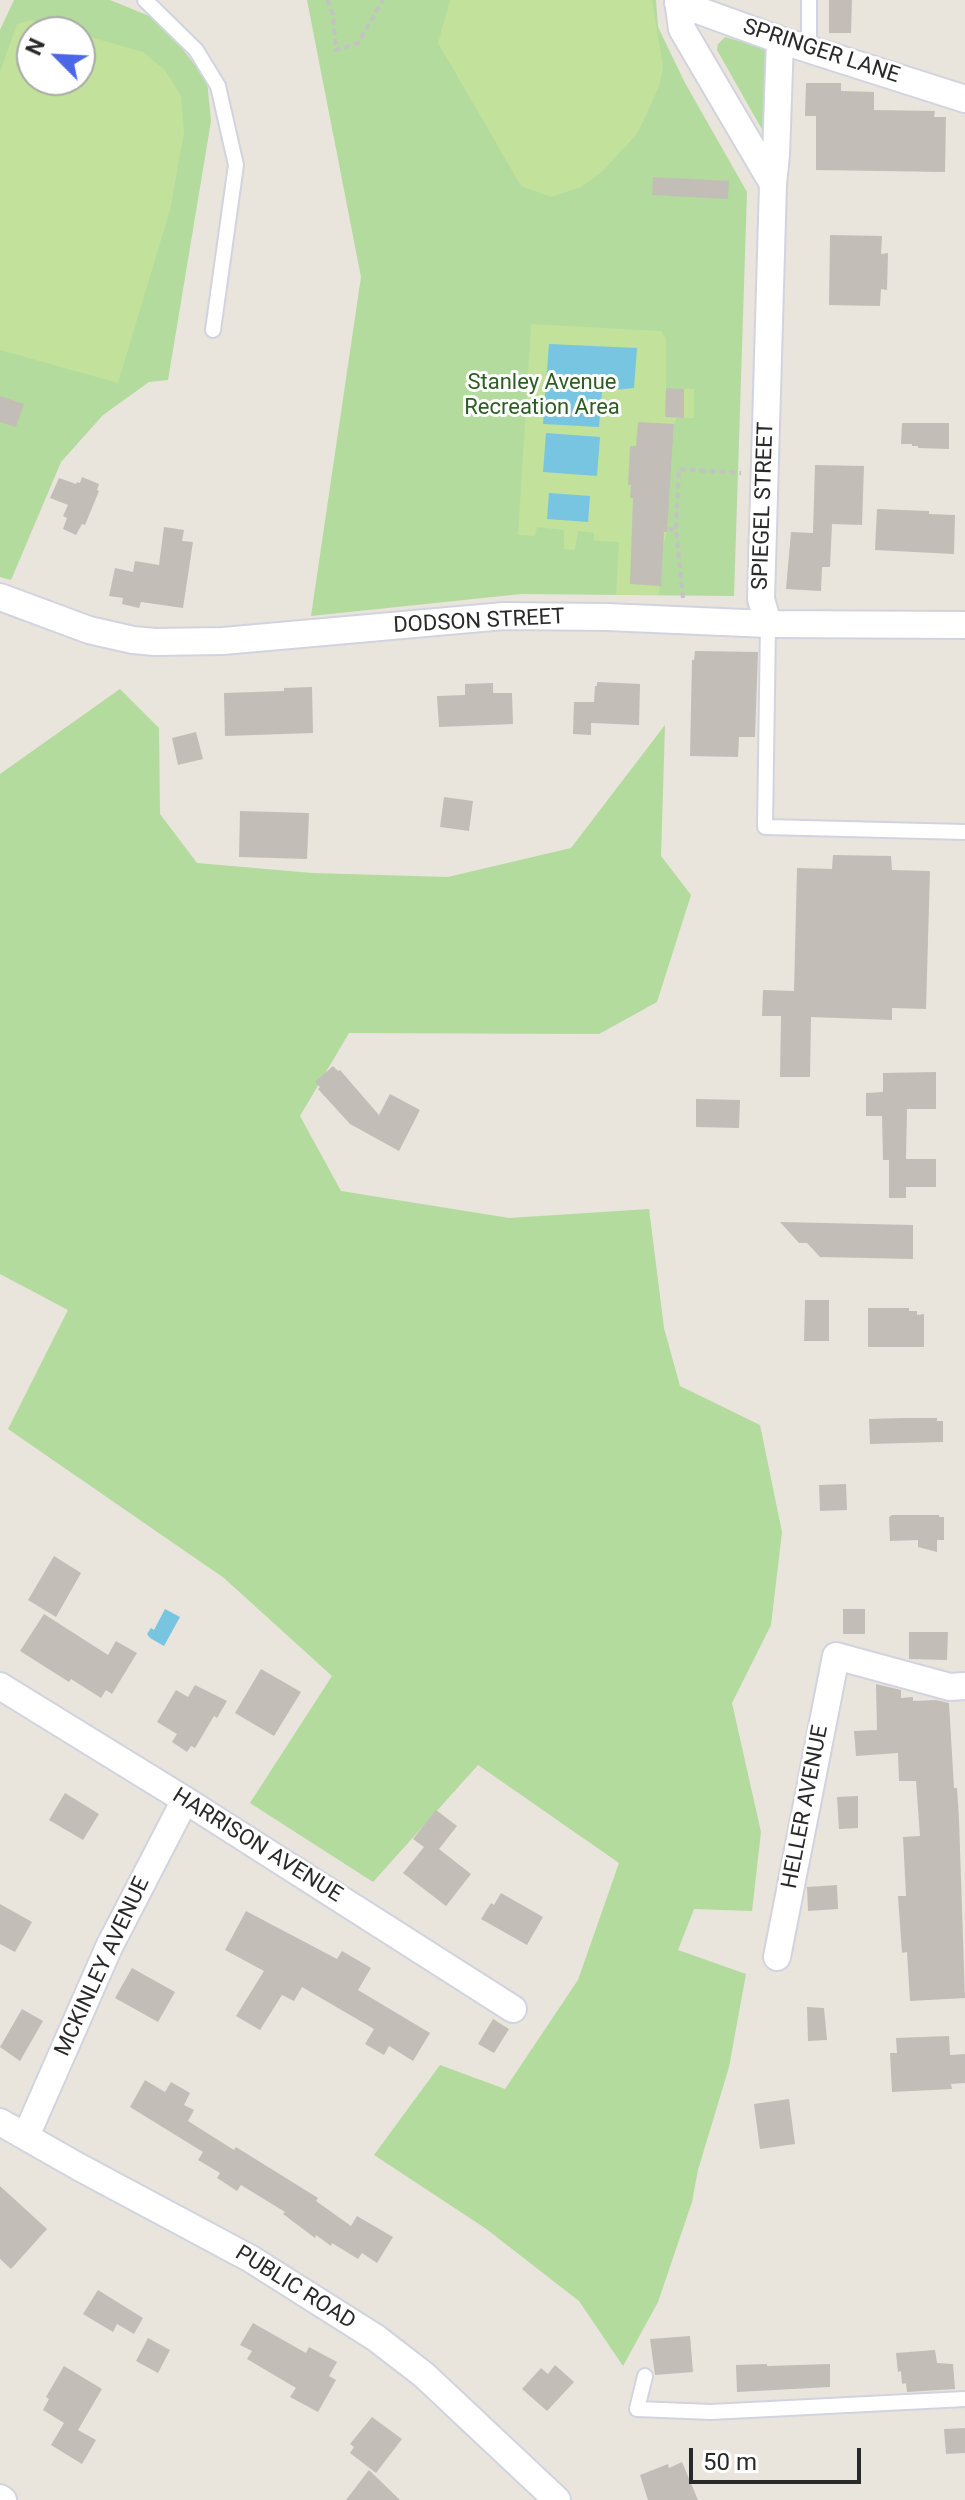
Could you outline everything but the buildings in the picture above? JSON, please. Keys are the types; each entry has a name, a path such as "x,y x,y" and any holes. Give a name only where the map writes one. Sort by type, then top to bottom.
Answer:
{"street":[{"name":"SPRINGER LANE","path":"678,2 780,40 965,99"},
{"path":"678,2 682,29 773,184"},
{"name":"SPIEGEL STREET","path":"768,624 761,599 780,40"},
{"name":"DODSON STREET","path":"0,597 89,630 155,642 213,642 504,616 768,624 965,625"},
{"name":"HELLER AVENUE","path":"777,1957 836,1656 950,1687 965,1686"},
{"name":"HARRISON AVENUE","path":"0,1686 513,2009"},
{"name":"MCKINLEY AVENUE","path":"26,2136 109,1947 185,1800"},
{"name":"PUBLIC ROAD","path":"0,2122 251,2259 376,2338 424,2375 557,2500"}],"lane":[{"path":"145,0 196,50 218,86 236,165 213,330"},
{"path":"809,0 809,47"},
{"name":"SPIEGEL STREET","path":"768,624 765,827 965,832"},
{"path":"645,2376 637,2409 711,2412 965,2399"}],"path":[{"path":"327,0 333,15 336,50 358,43 383,0"},
{"path":"683,599 676,530 679,469 743,473"},
{"path":"668,529 676,530"}],"green space":[{"path":"14,0 110,0 159,20 207,80 211,121 168,380 149,382 103,415 61,462 11,580 0,577 0,30"},
{"name":"Stanley Avenue Recreation Area","path":"307,0 656,0 658,27 685,83 747,192 734,596 521,594 311,616 361,277"},
{"path":"450,0 652,0 663,67 660,84 636,135 602,172 581,187 551,197 521,186 438,43"},
{"path":"16,27 16,96 96,96 96,39 143,52 165,70 181,96 184,133 170,210 118,383 0,350 0,72"},
{"path":"725,37 770,50 764,133 717,50"},
{"path":"531,324 661,331 666,338 666,388 694,389 694,418 677,418 674,424 667,532 659,595 616,595 619,542 594,541 594,533 578,531 575,550 564,549 564,530 537,527 535,536 518,535"},
{"path":"120,689 159,728 160,814 197,863 312,873 448,877 571,848 665,725 661,856 691,895 657,1002 599,1034 349,1033 300,1116 341,1191 509,1218 649,1209 664,1328 680,1386 760,1425 782,1532 771,1625 732,1703 761,1832 752,1911 694,1909 678,1950 746,1974 729,2067 698,2170 692,2202 658,2302 623,2366 579,2301 485,2228 374,2155 440,2065 505,2089 578,1980 619,1863 478,1765 373,1882 250,1803 332,1676 224,1578 8,1429 68,1310 0,1274 0,774"}],"water":[{"path":"549,344 637,348 634,388 602,391 599,427 543,424"},
{"path":"546,433 600,437 597,476 543,472"},
{"path":"549,493 590,496 588,522 547,519"},
{"path":"165,1609 180,1617 164,1646 147,1634 151,1628 154,1630"}]}
